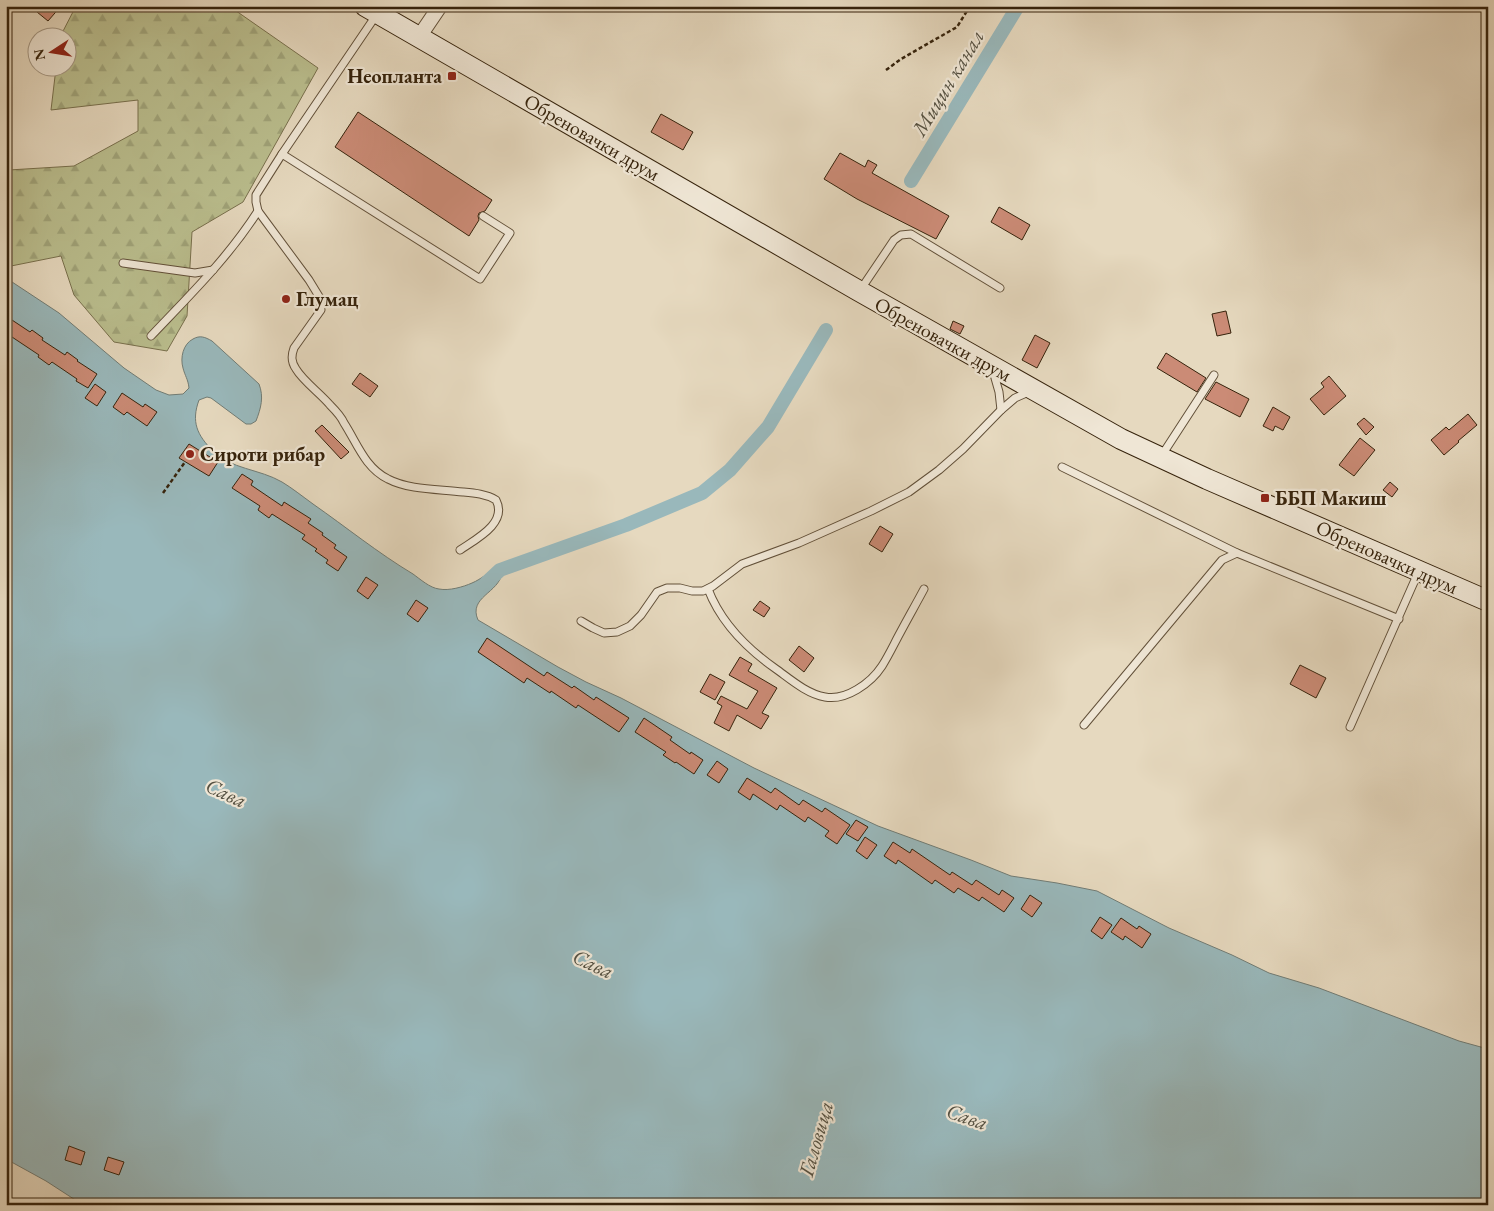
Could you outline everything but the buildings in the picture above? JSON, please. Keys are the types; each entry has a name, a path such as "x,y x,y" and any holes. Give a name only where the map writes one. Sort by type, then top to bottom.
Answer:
{"street":[{"path":"419,37 440,6"},
{"name":"Обреновачки друм","path":"371,10 859,292 1121,439 1216,483 1488,601"}],"lane":[{"path":"371,10 256,195 256,202 258,211 320,298 321,310 294,348 291,355 292,362 296,371 330,404 344,421 365,460 378,474 406,486 470,493 491,497 496,500 499,509 496,521 460,550"},
{"path":"282,154 480,279 510,233 483,216"},
{"path":"151,336 213,270 245,231 258,211"},
{"path":"859,292 894,240 902,235 911,234 1000,288"},
{"path":"123,263 195,273 213,270"},
{"path":"991,366 999,392 1001,410"},
{"path":"1160,458 1214,375"},
{"path":"580,621 604,633 617,632 630,626 641,615 657,592 667,588 703,591 713,586 742,564 799,544 909,492 963,449 1014,398 1034,390"},
{"path":"1062,467 1237,553 1399,619"},
{"path":"1084,725 1222,560 1237,553"},
{"path":"1350,727 1419,570"},
{"path":"708,589 712,600 726,622 751,650 807,690 823,697 832,698 843,696 856,690 869,681 881,667 924,589"}],"path":[{"path":"886,70 901,59 957,27 970,6"},
{"path":"163,493 185,462"}],"green space":[{"path":"76,6 229,6 318,68 243,202 192,232 187,316 167,351 114,342 74,295 61,256 11,266 6,261 6,174 9,170 74,166 138,131 138,100 51,110 55,78 78,78 78,28 65,28"}],"water":[{"path":"6,278 59,313 124,368 156,390 169,395 183,394 189,388 182,360 187,344 198,337 212,341 259,384 262,398 256,421 251,424 246,424 211,398 207,397 199,400 196,415 197,428 199,434 213,451 228,462 282,482 375,549 432,587 451,589 460,587 500,570 502,573 500,580 480,600 477,606 478,620 586,682 621,698 754,768 878,826 1011,876 1097,891 1169,928 1269,973 1319,988 1459,1041 1488,1049 1488,1205 83,1205 46,1181 6,1159"}],"waterway":[{"name":"Мицин канал","path":"911,181 1018,6"},
{"path":"486,583 500,570 626,525 702,493 730,470 768,427 826,330"}],"place":[{"name":"Неопланта","path":"452,76"},
{"name":"Глумац","path":"286,299"},
{"name":"Сироти рибар","path":"190,454"},
{"name":"ББП Макиш","path":"1265,498"}],"water label":[{"name":"Сава","path":"226,793"},
{"name":"Сава","path":"593,964"},
{"name":"Сава","path":"967,1117"},
{"name":"Галовица","path":"816,1139"}]}
